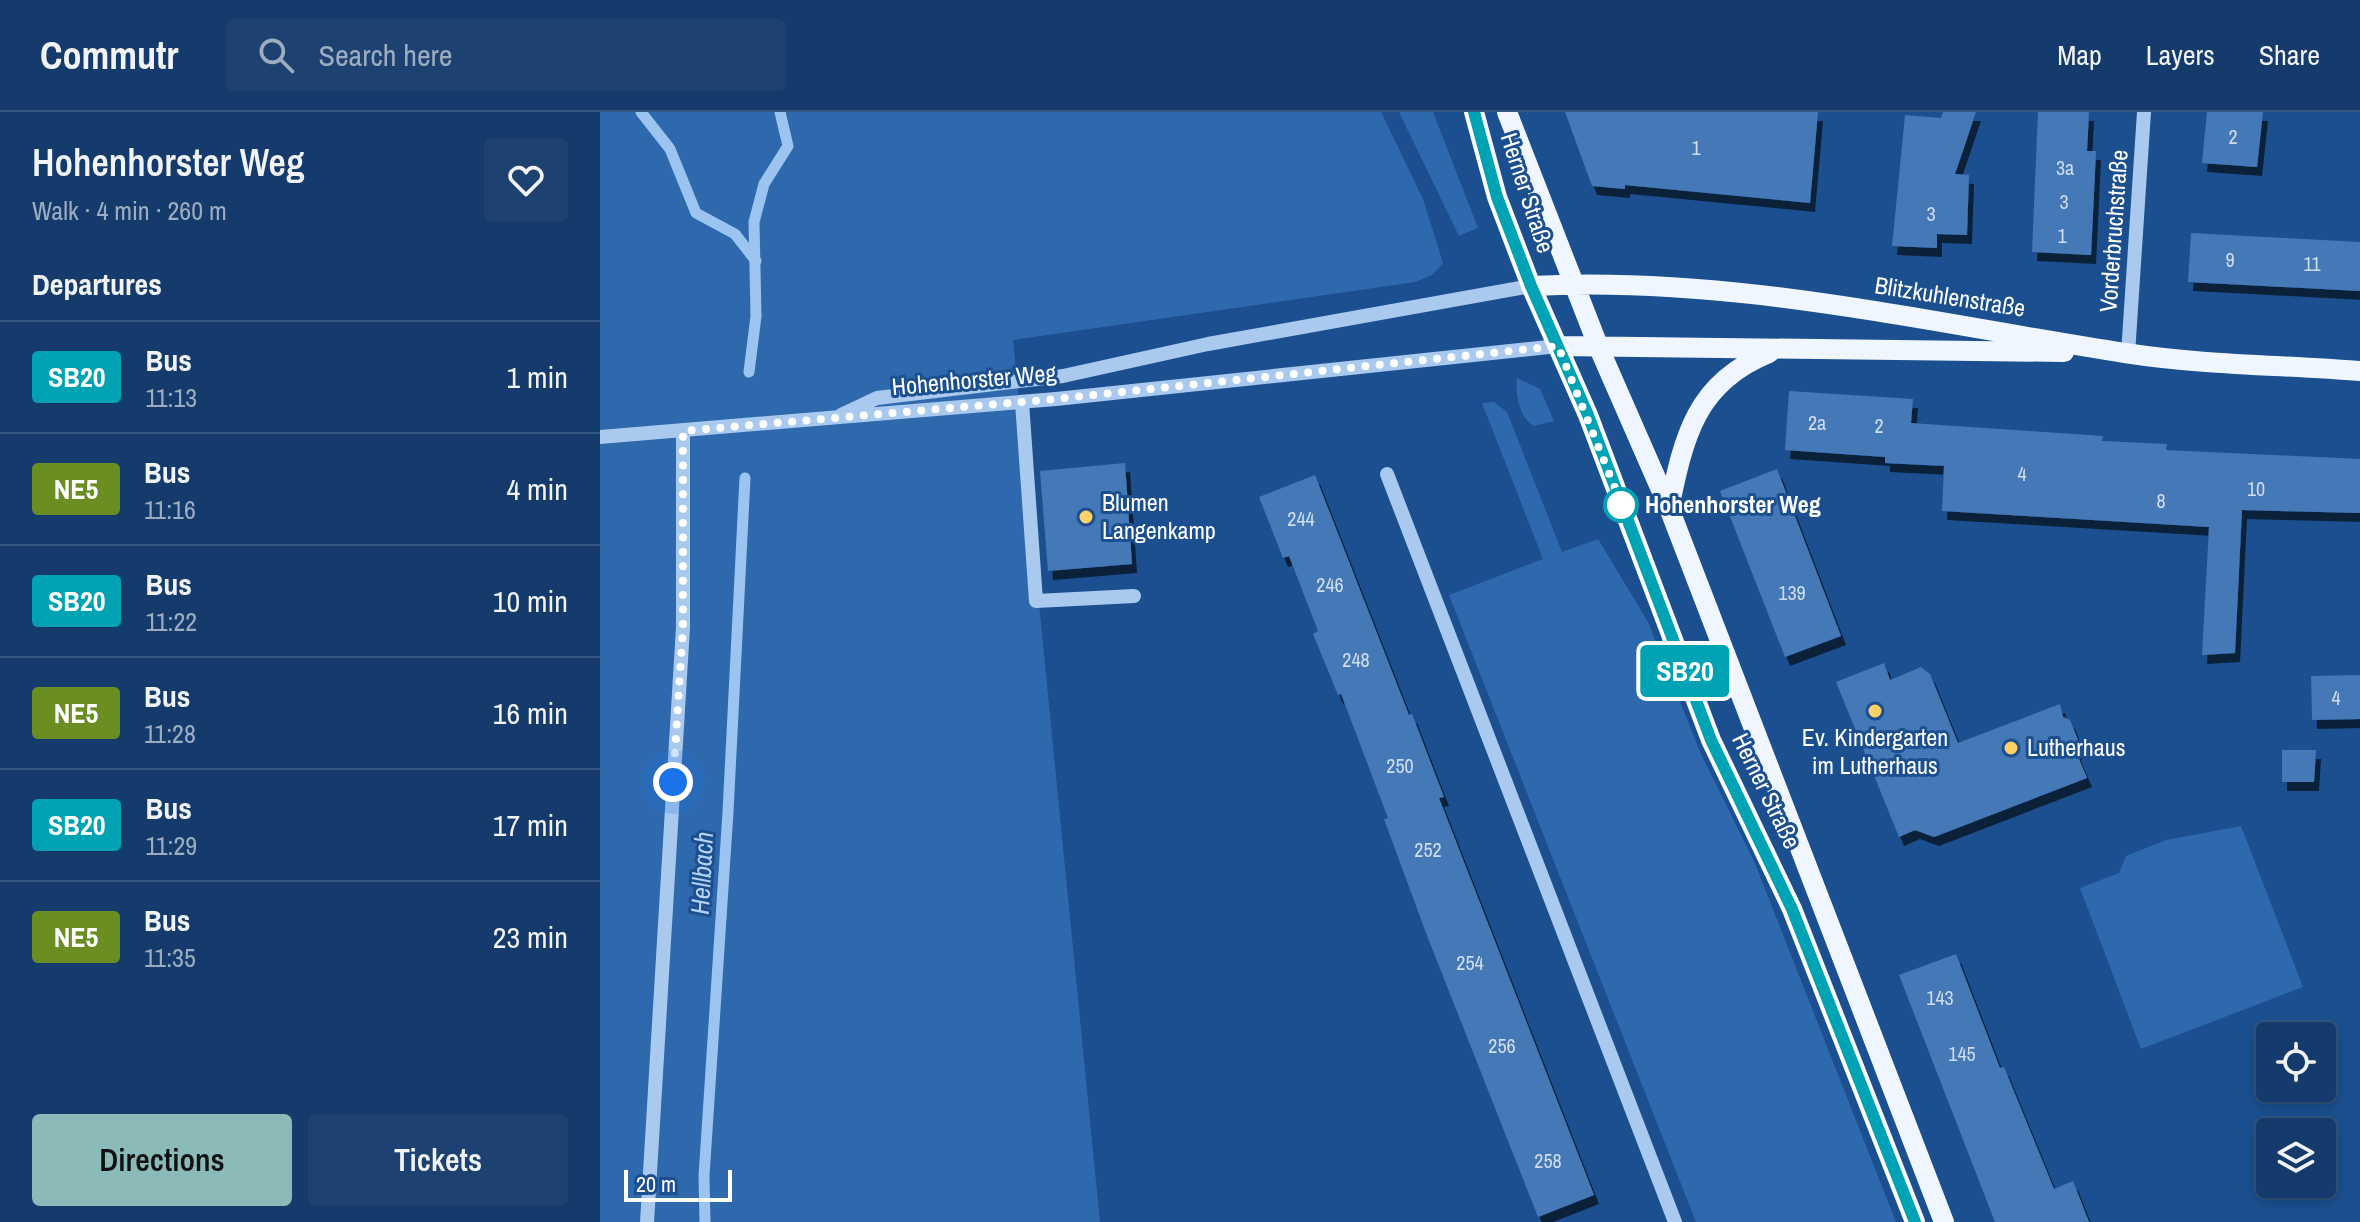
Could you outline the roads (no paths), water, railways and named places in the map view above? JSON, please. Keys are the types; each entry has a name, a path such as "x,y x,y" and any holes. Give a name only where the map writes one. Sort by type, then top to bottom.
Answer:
{"main road":[{"name":"Herner Straße","path":"1474,112 1497,197 1711,740 1792,909 1915,1222"},
{"name":"Herner Straße","path":"1507,112 1599,348 1669,508 1944,1222"},
{"name":"Blitzkuhlenstraße","path":"1531,286 1574,284 1675,288 1822,304 2128,354 2360,371"},
{"name":"Hohenhorster Weg","path":"1558,346 1599,348"},
{"path":"1599,348 2128,354"},
{"path":"1669,508 1687,430 1715,385 1742,364 1777,349"}],"street":[{"name":"Vorderbruchstraße","path":"2128,354 2144,112"},
{"name":"Hohenhorster Weg","path":"830,420 877,398 1063,376 1208,344 1531,286"},
{"name":"Hohenhorster Weg","path":"600,437 1022,402 1558,346"},
{"path":"1022,402 1036,601 1134,596"},
{"path":"647,1222 683,627 683,431"},
{"path":"1387,474 1675,1222"}],"waterway":[{"path":"641,112 670,149 696,213 735,234 756,261"},
{"name":"Hellbach","path":"749,372 756,316 754,222 764,184 788,146 780,112"},
{"name":"Hellbach","path":"705,1222 704,1176 728,812 745,478"}],"place":[{"name":"Hohenhorster Weg","path":"1621,505"},
{"name":"Blumen Langenkamp","path":"1086,517"},
{"name":"Ev. Kindergarten im Lutherhaus","path":"1875,711"},
{"name":"Lutherhaus","path":"2011,748"}]}
